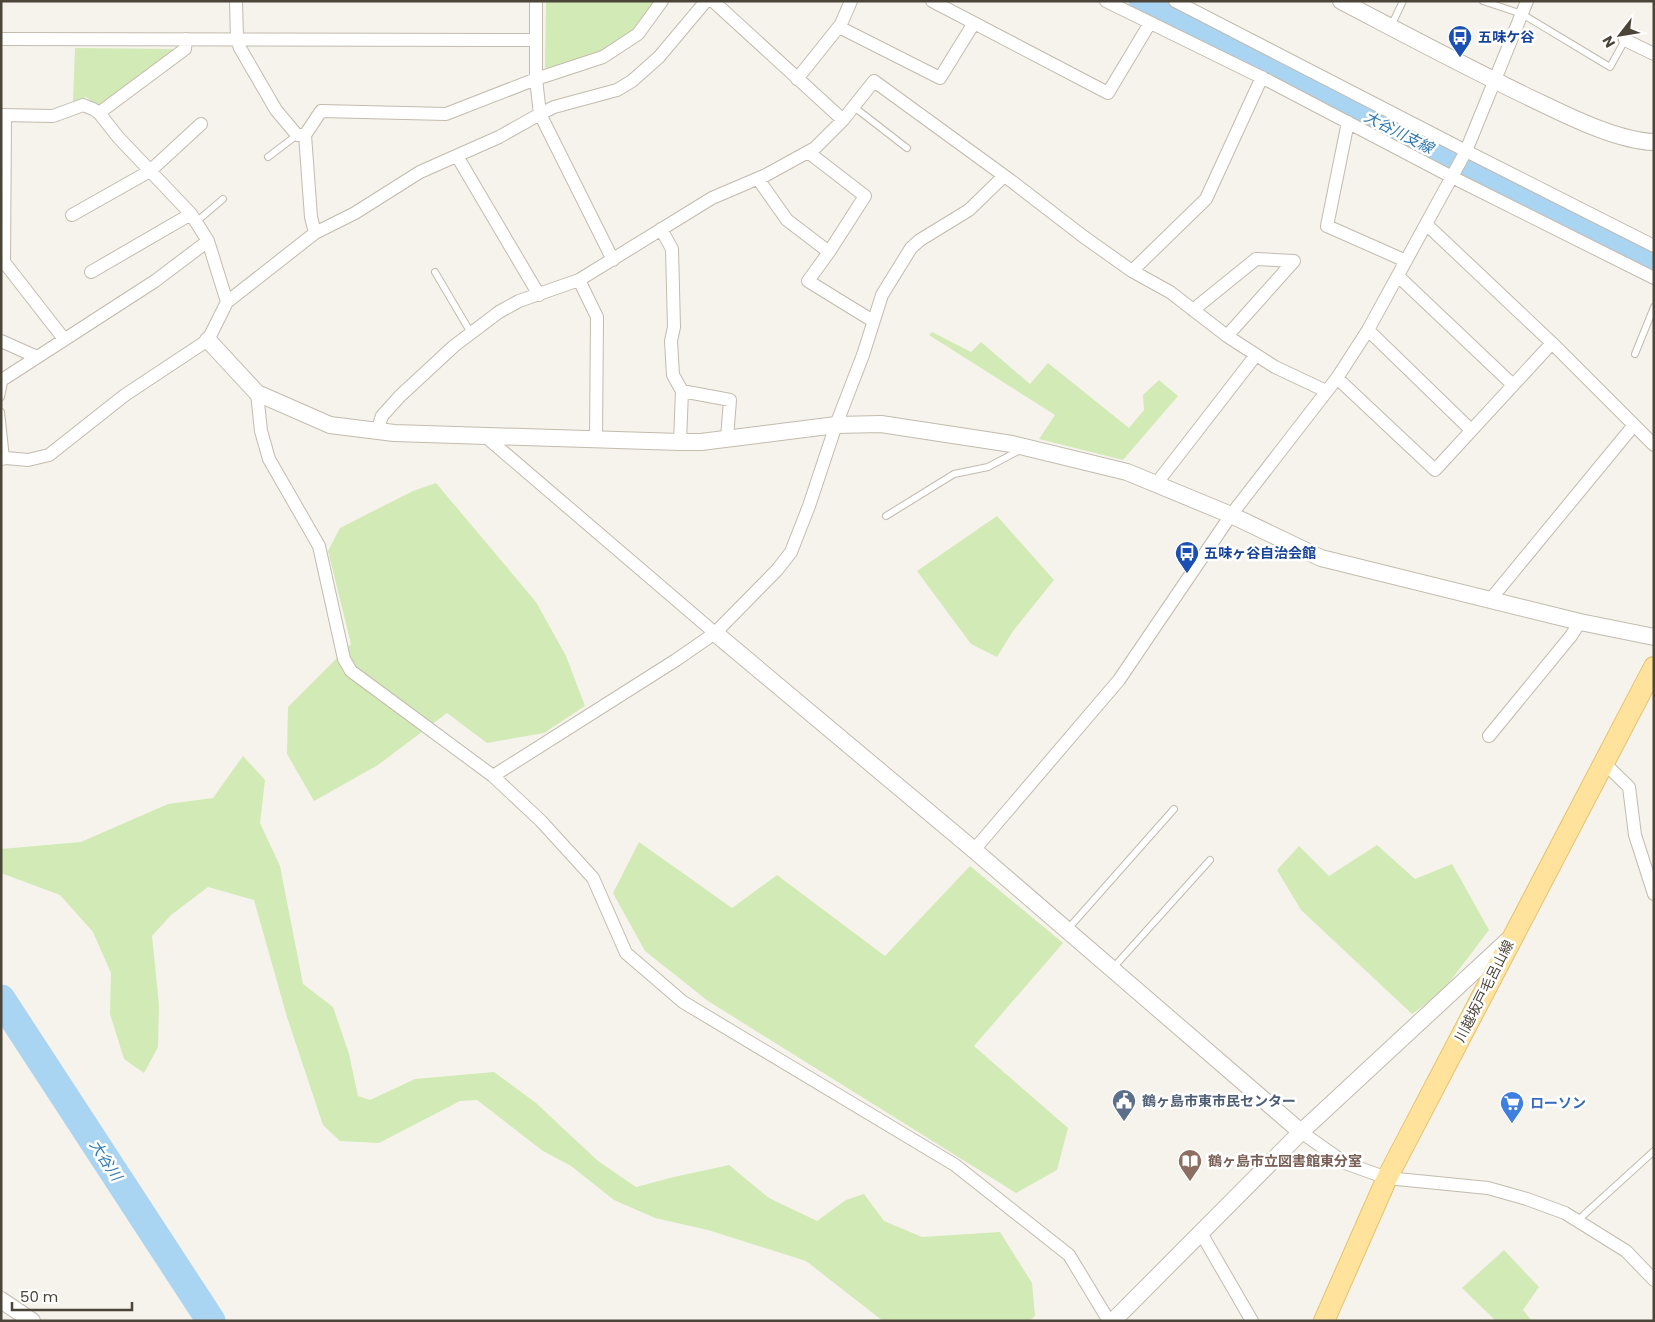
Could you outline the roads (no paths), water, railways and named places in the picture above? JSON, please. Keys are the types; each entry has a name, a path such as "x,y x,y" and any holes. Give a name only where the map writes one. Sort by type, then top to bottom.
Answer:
{"main road":[{"name":"川越坂戸毛呂山線","path":"1324,1321 1387,1178 1654,666"}],"street":[{"path":"236,1 237,39 240,48 276,110 301,135 311,217 315,233"},
{"path":"536,1 536,79 540,114 613,260"},
{"path":"301,135 321,111 446,114 536,79 603,57 638,34 662,1"},
{"path":"4,459 28,460 49,455 126,395 208,340 227,302 315,233 355,213 420,172 499,136 554,107 617,90 632,81 659,57 706,1"},
{"path":"713,1 843,120"},
{"path":"797,79 839,27 852,1"},
{"path":"932,1 1108,93 1150,23"},
{"path":"1106,1 1262,78 1654,278"},
{"path":"1175,1 1466,151 1652,242"},
{"path":"1341,1 1494,81 1580,122 1639,142 1654,142"},
{"path":"974,850 1119,680 1231,516 1336,378 1368,330 1466,151 1527,1"},
{"path":"839,27 940,78 974,23"},
{"path":"1,39 536,40"},
{"path":"99,113 185,49 186,40"},
{"path":"1625,40 1654,54"},
{"path":"1132,271 1206,199 1262,78"},
{"path":"376,431 382,416 400,396 454,346 499,312 519,301 579,280 712,198 758,179 815,148 843,120 874,81 1132,271 1170,292 1227,336 1256,355 1276,367 1326,391"},
{"path":"64,339 3,262 3,115 53,116 83,105 93,108 99,113 118,137 193,218 208,241 227,302"},
{"path":"1348,122 1327,226 1406,261"},
{"path":"72,215 150,170 201,124"},
{"path":"808,152 865,196 808,281 873,321"},
{"path":"457,156 539,295"},
{"path":"493,776 715,633 777,570 791,552 809,506 882,296 912,248 920,240 969,210 1004,176"},
{"path":"758,179 787,220 829,252"},
{"path":"91,272 193,218"},
{"path":"1426,224 1552,343 1654,445"},
{"path":"661,229 672,249 674,327 671,341 673,375 682,391 680,442"},
{"path":"5,378 155,281 208,241"},
{"path":"1193,310 1256,259 1294,261 1227,336"},
{"path":"1398,276 1513,385"},
{"path":"579,280 597,316 596,439"},
{"path":"1368,330 1472,430"},
{"path":"208,340 258,393 330,425 394,433 702,442 836,424 881,424 1025,447 1127,472 1231,516 1321,558 1580,622 1654,637"},
{"path":"1,341 37,357"},
{"path":"1336,378 1435,470 1552,343"},
{"path":"1156,484 1256,355"},
{"path":"682,391 730,400 727,438"},
{"path":"258,393 261,431 269,459 319,546 344,659 352,671 493,776 541,821 593,878 626,952 683,1002 955,1165 1069,1255 1111,1321 1301,1132 1512,937"},
{"path":"1490,600 1634,426"},
{"path":"486,436 715,633 974,850 1301,1132 1345,1163 1387,1178 1488,1188 1527,1198 1565,1213 1626,1251 1654,1280"},
{"path":"1489,736 1571,636 1580,622"},
{"path":"1604,762 1629,787 1635,835 1654,894"},
{"path":"1201,1232 1252,1321"},
{"path":"1,1300 32,1321"}],"lane":[{"path":"1390,27 1404,1"},
{"path":"1482,1 1522,14 1610,66 1625,40"},
{"path":"854,107 907,148"},
{"path":"268,157 301,135"},
{"path":"193,218 223,199"},
{"path":"435,272 471,333"},
{"path":"1635,354 1654,307"},
{"path":"1,397 5,378"},
{"path":"1,412 4,459"},
{"path":"886,516 954,474 988,467 1025,447"},
{"path":"1067,930 1174,809"},
{"path":"1112,969 1210,860"},
{"path":"1577,1221 1654,1151"}],"waterway":[{"name":"大谷川支線","path":"1143,1 1654,264"},
{"name":"大谷川","path":"1,999 211,1321"}],"place":[{"name":"五味ケ谷","path":"1460,58"},
{"name":"五味ヶ谷自治会館","path":"1187,574"},
{"name":"鶴ヶ島市東市民センター","path":"1124,1122"},
{"name":"ローソン","path":"1512,1124"},
{"name":"鶴ヶ島市立図書館東分室","path":"1190,1182"}]}
